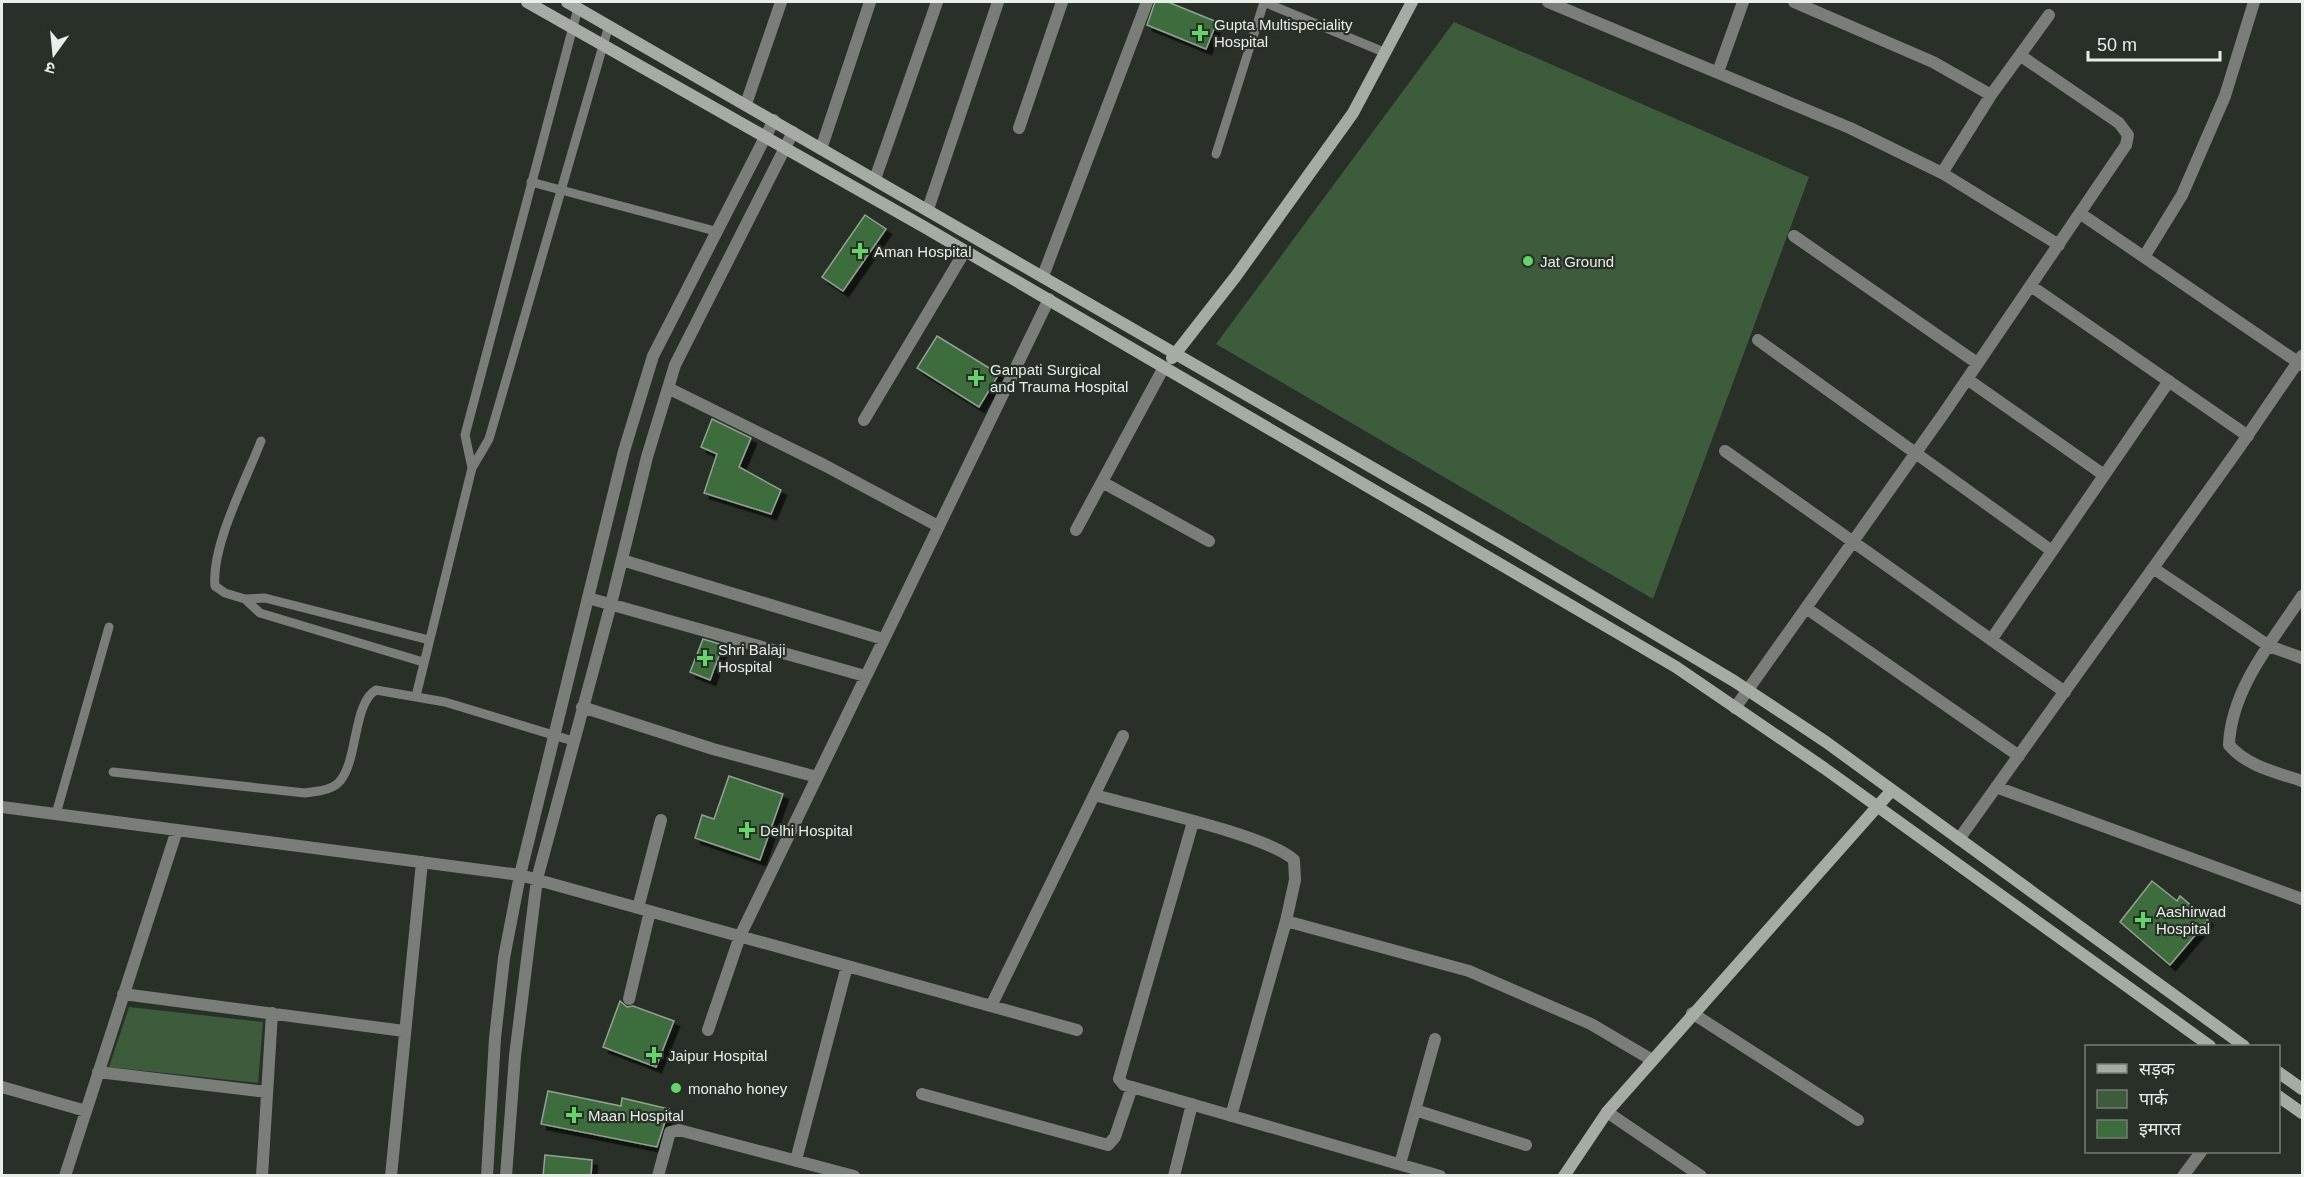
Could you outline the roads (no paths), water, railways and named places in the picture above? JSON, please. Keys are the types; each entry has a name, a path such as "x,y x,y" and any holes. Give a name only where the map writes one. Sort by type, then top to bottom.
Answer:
{"main road":[{"path":"527,2 1049,299 1676,667 1877,806 2207,1045"},
{"path":"1164,367 1236,276 1353,113 1412,2"},
{"path":"573,5 1373,468 1748,690 1892,790 2241,1045"},
{"path":"1363,483 1373,468"},
{"path":"1564,1176 1607,1112 1692,1013 1892,790"},
{"path":"2280,1073 2302,1089"},
{"path":"2280,1097 2302,1113"}],"street":[{"path":"746,104 781,2"},
{"path":"821,149 870,2"},
{"path":"875,179 937,2"},
{"path":"928,209 998,2"},
{"path":"1019,128 1062,2"},
{"path":"1043,276 1147,2"},
{"path":"1548,2 1850,128 1942,173 2059,245"},
{"path":"1718,72 1743,2"},
{"path":"1794,2 1933,62 1991,95"},
{"path":"2144,257 2182,195 2225,96 2254,2"},
{"path":"1942,173 1991,95 2049,15"},
{"path":"1735,708 1967,379 2126,145 2128,135 2119,123 2021,56"},
{"path":"487,1176 500,992 520,874 624,451 653,356 715,231 774,120"},
{"path":"506,1176 515,1056 537,879 611,604 646,457 668,388 685,345 793,132"},
{"path":"1959,839 2301,361 2081,214"},
{"path":"1794,236 1977,363"},
{"path":"864,420 965,251"},
{"path":"2031,286 2248,436"},
{"path":"708,1030 740,936 1049,299"},
{"path":"1758,340 2052,551"},
{"path":"1076,530 1164,367"},
{"path":"1967,379 2104,475"},
{"path":"1991,640 2169,381"},
{"path":"668,388 824,465 938,526"},
{"path":"1725,451 2065,692"},
{"path":"1102,482 1209,541"},
{"path":"622,560 883,639"},
{"path":"2154,568 2269,646 2302,658"},
{"path":"2302,596 2255,667 2233,716 2229,745 2239,756 2258,766 2302,781"},
{"path":"588,598 865,676"},
{"path":"1806,608 2019,756"},
{"path":"582,707 713,749 817,777"},
{"path":"991,1006 1123,736"},
{"path":"1996,787 2302,899"},
{"path":"1095,795 1248,838 1287,854 1294,860 1295,880 1287,921 1231,1116"},
{"path":"2,807 520,874 1077,1030"},
{"path":"629,999 661,820"},
{"path":"1193,822 1119,1079 1124,1085 1440,1176"},
{"path":"65,1176 177,830"},
{"path":"391,1176 422,862"},
{"path":"1287,921 1468,971 1592,1024 1652,1060"},
{"path":"796,1160 847,966"},
{"path":"123,994 404,1031"},
{"path":"262,1176 272,1013"},
{"path":"1692,1013 1858,1120"},
{"path":"1400,1164 1435,1039"},
{"path":"98,1072 267,1092"},
{"path":"2,1086 86,1111"},
{"path":"922,1094 1108,1144 1115,1137 1132,1087"},
{"path":"1174,1176 1192,1104"},
{"path":"1415,1110 1526,1145"},
{"path":"1607,1112 1701,1176"},
{"path":"658,1176 670,1132 675,1130 690,1131 854,1176"},
{"path":"2183,1176 2200,1153"}],"lane":[{"path":"1216,154 1264,2 1386,53"},
{"path":"472,468 465,435 573,27 573,5"},
{"path":"416,696 472,468 489,439 609,26"},
{"path":"531,182 715,231"},
{"path":"261,441 219,548 214,574 215,586 225,593 245,599 265,598 429,640"},
{"path":"245,599 260,613 423,662"},
{"path":"56,814 109,627"},
{"path":"113,772 305,793 327,789 340,781 370,694 386,690 445,702 573,741"}],"place":[{"name":"Gupta Multispeciality Hospital","path":"1200,33"},
{"name":"Aman Hospital","path":"860,251"},
{"name":"Jat Ground","path":"1528,261"},
{"name":"Ganpati Surgical and Trauma Hospital","path":"976,378"},
{"name":"Shri Balaji Hospital","path":"705,658"},
{"name":"Delhi Hospital","path":"747,830"},
{"name":"Aashirwad Hospital","path":"2143,920"},
{"name":"Jaipur Hospital","path":"654,1055"},
{"name":"monaho honey","path":"676,1088"},
{"name":"Maan Hospital","path":"574,1115"}]}
